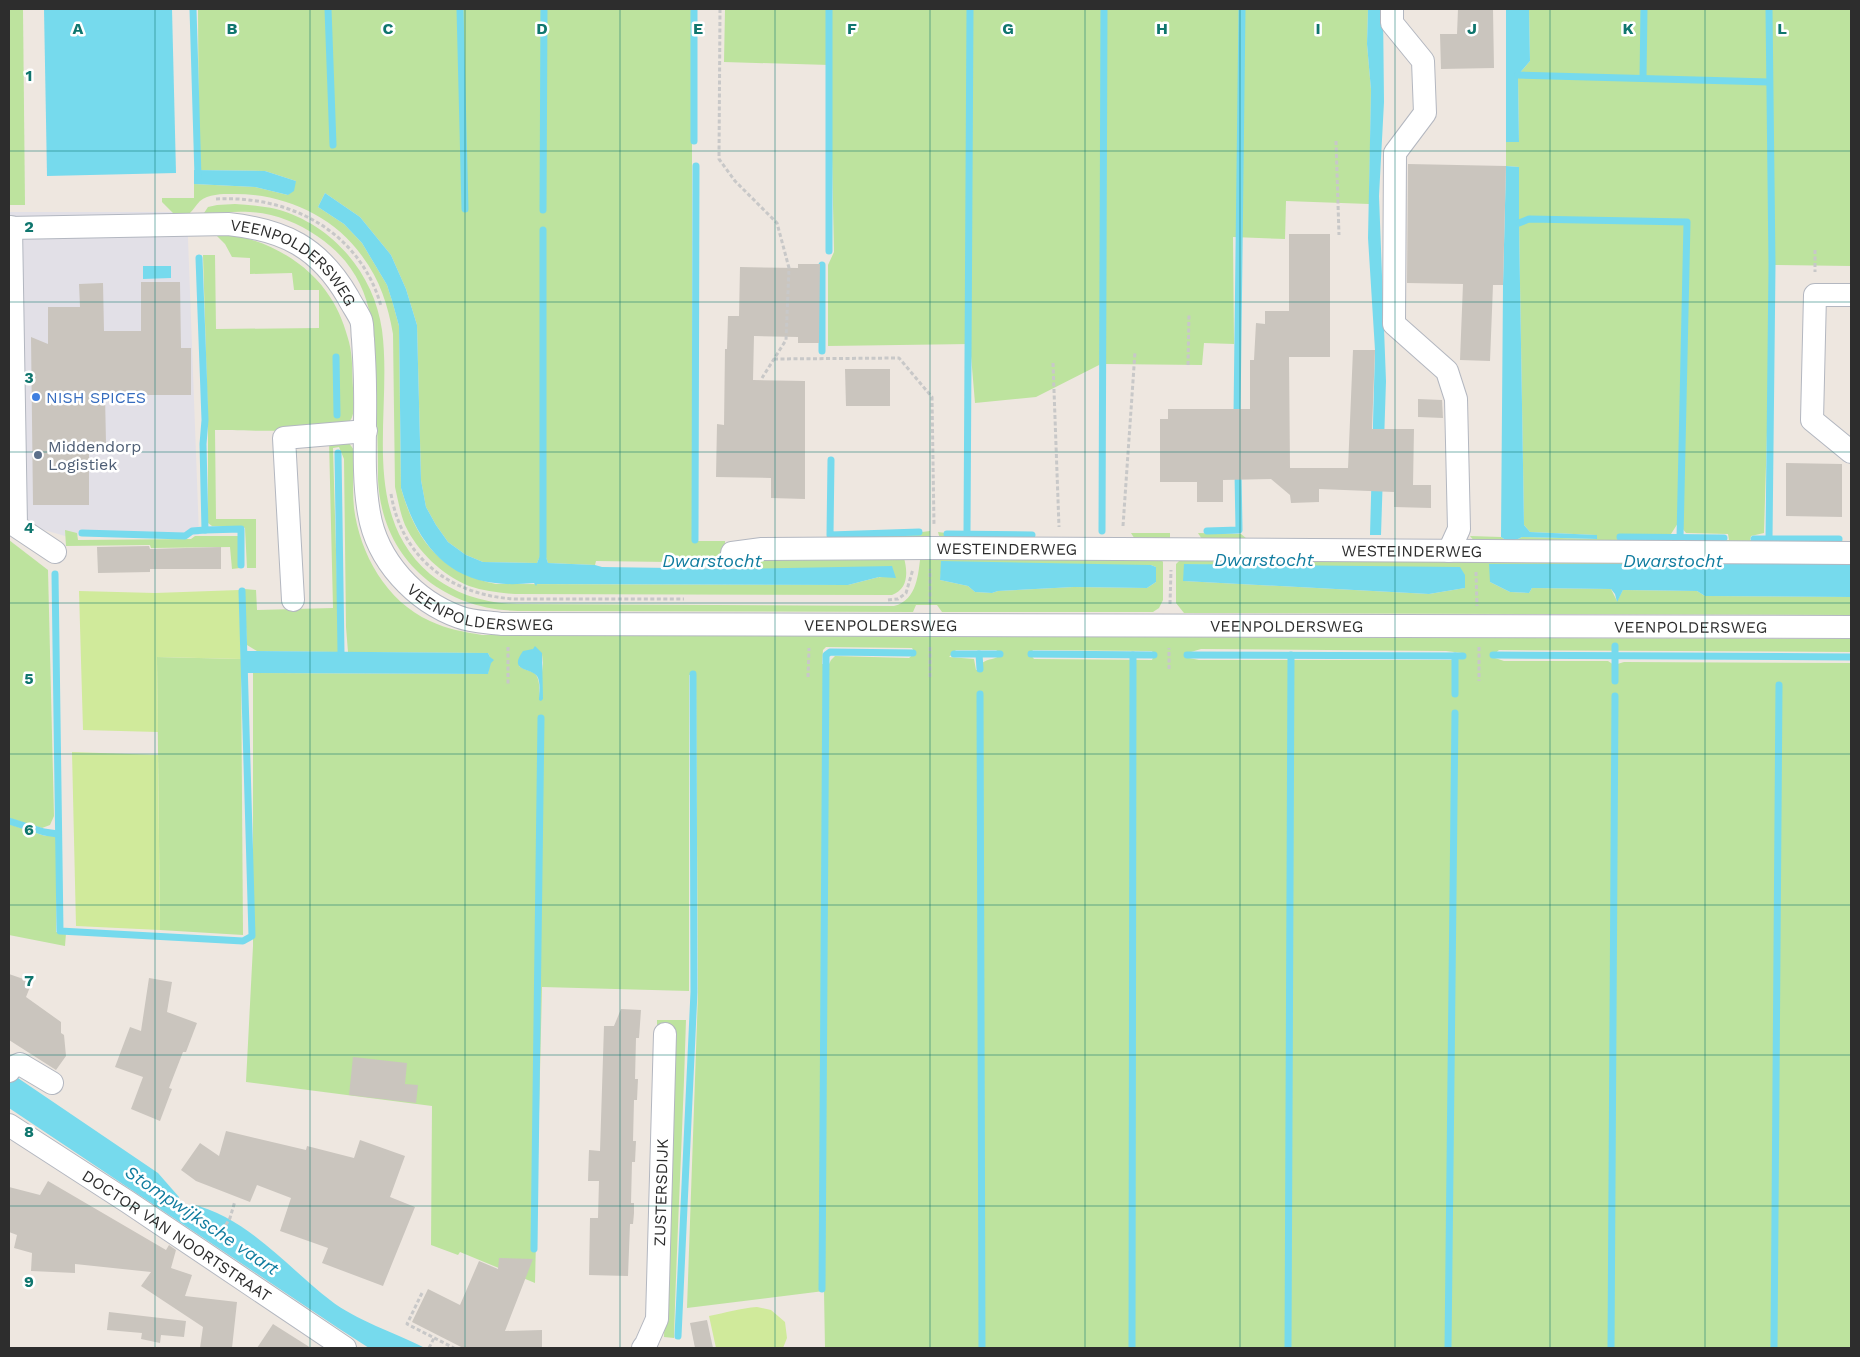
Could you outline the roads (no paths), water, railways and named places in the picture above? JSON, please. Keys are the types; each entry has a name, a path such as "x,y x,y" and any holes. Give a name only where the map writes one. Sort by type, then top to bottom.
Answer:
{"street":[{"path":"1392,9 1392,23 1424,61 1425,113 1395,153 1394,324 1447,371 1456,400 1459,529 1449,551"},
{"name":"VEENPOLDERSWEG","path":"55,552 16,526 10,228 228,224 255,227 289,238 312,252 339,282 362,321 365,376 366,488 369,515 377,538 390,564 409,588 435,606 461,618 508,624 1851,627"},
{"path":"1851,295 1816,295 1812,420 1851,452"},
{"path":"293,600 284,438 366,431"},
{"name":"WESTEINDERWEG","path":"732,553 762,549 923,548 1851,553"},
{"name":"ZUSTERSDIJK","path":"643,1348 656,1319 665,1034"},
{"path":"10,1069 20,1064 52,1083"},
{"name":"DOCTOR VAN NOORTSTRAAT","path":"9,1125 128,1202 345,1348"}],"water":[{"path":"44,9 172,9 176,173 47,176"},
{"path":"1368,9 1383,9 1384,102 1379,196 1386,381 1381,535 1370,535 1375,350 1368,238 1371,90 1367,44"},
{"path":"1506,9 1529,9 1530,61 1518,75 1519,142 1506,142"},
{"path":"1506,166 1519,167 1524,525 1530,532 1597,535 1597,539 1522,537 1506,540 1501,537"},
{"path":"194,170 265,171 296,181 294,191 288,195 255,187 194,184"},
{"path":"325,193 360,217 391,255 406,289 417,325 421,480 426,507 448,542 466,555 483,562 537,563 543,548 548,563 602,567 740,569 892,566 896,578 879,577 848,585 537,584 536,586 534,583 505,584 476,579 459,572 445,563 423,538 414,522 401,488 399,326 387,285 362,243 344,224 318,207"},
{"path":"143,266 171,266 171,278 143,279"},
{"path":"941,561 1151,565 1156,567 1156,582 1147,588 1074,587 998,591 992,593 975,592 968,586 940,580"},
{"path":"1184,564 1460,567 1465,575 1465,588 1429,594 1183,581"},
{"path":"1489,564 1851,564 1851,597 1705,596 1697,591 1623,590 1617,602 1615,594 1611,589 1532,588 1529,593 1510,592 1490,582"},
{"path":"535,646 542,653 543,699 541,701 539,700 537,676 519,666 518,662 523,651 533,649"},
{"path":"243,651 488,653 494,660 491,663 488,674 243,673"},
{"name":"Stompwijksche vaart","path":"9,1072 158,1173 179,1197 177,1202 187,1208 191,1204 211,1210 230,1220 265,1244 340,1307 363,1320 425,1348 369,1348 338,1328 9,1108"}],"waterway":[{"path":"193,9 198,177"},
{"path":"328,9 333,145"},
{"path":"460,9 465,209"},
{"path":"543,210 544,9"},
{"path":"694,9 694,141"},
{"path":"829,9 829,251"},
{"path":"967,533 970,9"},
{"path":"1102,531 1104,9"},
{"path":"1237,416 1242,9"},
{"path":"1643,78 1644,9"},
{"path":"1769,9 1772,265 1769,539"},
{"path":"1518,75 1769,82"},
{"name":"Dwarstocht","path":"695,540 696,166"},
{"path":"1519,223 1529,219 1687,222 1680,538"},
{"path":"543,230 543,557"},
{"path":"199,258 205,420 203,444 205,530 241,529 241,565"},
{"path":"822,265 822,351"},
{"path":"336,357 337,415"},
{"path":"338,453 341,652"},
{"path":"831,460 830,535 919,532"},
{"path":"1207,531 1239,530 1238,472"},
{"path":"82,533 185,536 192,531 205,530"},
{"path":"947,534 1032,535"},
{"path":"1620,537 1724,538"},
{"path":"1754,539 1839,539"},
{"path":"55,574 60,931 243,941 252,936 242,591"},
{"path":"1615,646 1615,681"},
{"path":"822,1289 826,655 830,652 913,653"},
{"path":"954,654 1000,654"},
{"path":"979,654 980,669"},
{"path":"1031,654 1154,655"},
{"path":"1132,1348 1133,655"},
{"path":"1187,655 1463,656"},
{"path":"1288,1348 1291,655"},
{"path":"1493,655 1851,657"},
{"path":"1455,656 1455,694"},
{"path":"678,1336 694,992 693,674"},
{"path":"1774,1348 1779,685"},
{"path":"980,694 982,1348"},
{"path":"1611,1348 1615,696"},
{"path":"1448,1348 1455,713"},
{"path":"534,1249 541,718"},
{"path":"9,821 44,832 58,834"}],"place":[{"name":"NISH SPICES","path":"36,397"},
{"name":"Middendorp Logistiek","path":"38,455"}]}
